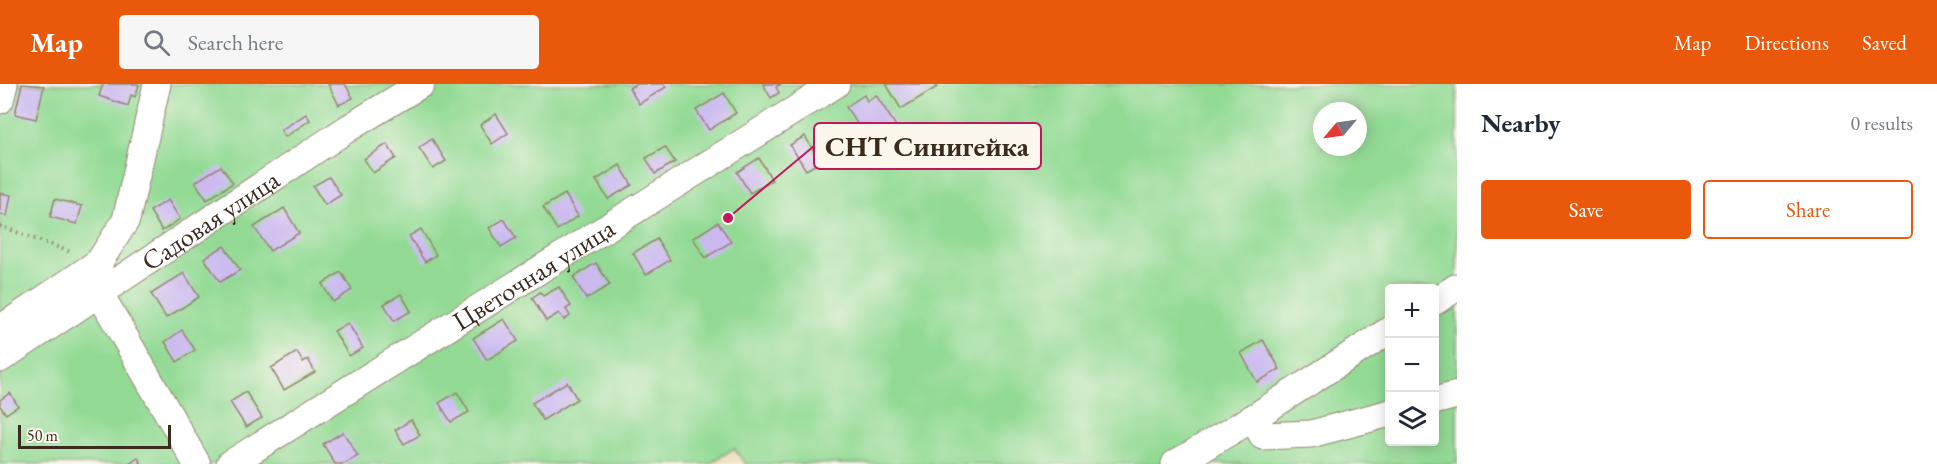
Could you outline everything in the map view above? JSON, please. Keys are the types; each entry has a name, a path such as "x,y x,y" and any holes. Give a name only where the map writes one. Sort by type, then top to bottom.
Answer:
{"street":[{"path":"0,100 4,84"},
{"path":"0,329 99,262 126,220 157,84"},
{"name":"Садовая улица","path":"0,359 347,129 421,84"},
{"name":"Цветочная улица","path":"230,464 836,84"},
{"path":"99,262 100,294 197,464"},
{"path":"1439,299 1457,287"},
{"path":"1175,464 1253,418 1385,333"},
{"path":"1439,400 1457,395"},
{"path":"1253,418 1263,436 1311,434 1385,414"}],"path":[{"path":"0,226 99,262"}],"green space":[{"path":"0,84 1457,84 1457,464 745,464 734,448 709,464 0,464"}],"building":[{"path":"22,84 44,86 36,119 15,114"},
{"path":"103,84 139,85 135,97 131,95 128,106 99,96"},
{"path":"328,84 345,84 353,98 339,105"},
{"path":"636,84 664,84 666,87 639,104 629,88"},
{"path":"763,84 781,84 776,87 779,93 771,98"},
{"path":"886,84 935,84 937,87 901,109"},
{"path":"724,93 736,113 709,130 696,110"},
{"path":"864,95 867,101 876,95 896,126 870,143 846,107"},
{"path":"306,114 310,120 285,137 281,130"},
{"path":"496,114 508,133 492,144 480,125"},
{"path":"805,136 820,162 806,170 790,145"},
{"path":"432,139 446,161 433,169 419,148"},
{"path":"387,144 396,158 373,173 364,159"},
{"path":"665,147 675,162 655,174 646,158"},
{"path":"759,158 772,180 750,193 737,172"},
{"path":"620,165 632,185 608,199 596,180"},
{"path":"221,166 233,183 207,200 195,182"},
{"path":"329,177 341,195 325,205 313,186"},
{"path":"0,193 11,195 7,216 0,214"},
{"path":"565,194 578,216 557,230 543,207"},
{"path":"55,199 82,206 77,224 50,217"},
{"path":"168,200 180,219 162,231 150,211"},
{"path":"284,208 299,233 270,251 254,227"},
{"path":"504,219 516,238 501,247 489,228"},
{"path":"718,222 731,242 705,258 693,238"},
{"path":"421,229 436,255 425,262 409,236"},
{"path":"657,239 670,260 646,275 633,253"},
{"path":"224,246 240,270 220,282 204,258"},
{"path":"596,263 610,285 586,299 573,277"},
{"path":"341,272 352,290 333,302 322,284"},
{"path":"184,273 199,297 166,318 151,294"},
{"path":"559,287 571,306 566,309 570,316 564,320 559,313 546,321 532,298 540,292 543,296"},
{"path":"401,294 411,311 394,321 384,304"},
{"path":"504,319 518,341 487,360 473,338"},
{"path":"348,323 363,348 349,356 334,331"},
{"path":"182,330 195,350 177,362 165,342"},
{"path":"1263,340 1280,369 1257,382 1241,353"},
{"path":"297,352 303,362 308,359 315,372 284,390 271,368"},
{"path":"567,382 577,399 543,420 532,403"},
{"path":"246,392 262,418 246,427 230,402"},
{"path":"457,392 469,412 451,422 439,403"},
{"path":"10,393 18,406 6,414 0,406 0,400"},
{"path":"411,420 420,435 404,444 395,430"},
{"path":"343,432 358,456 344,464 335,464 323,444"},
{"path":"138,458 142,464 129,464"}],"place":[{"name":"СНТ Синигейка","path":"728,218"}]}
